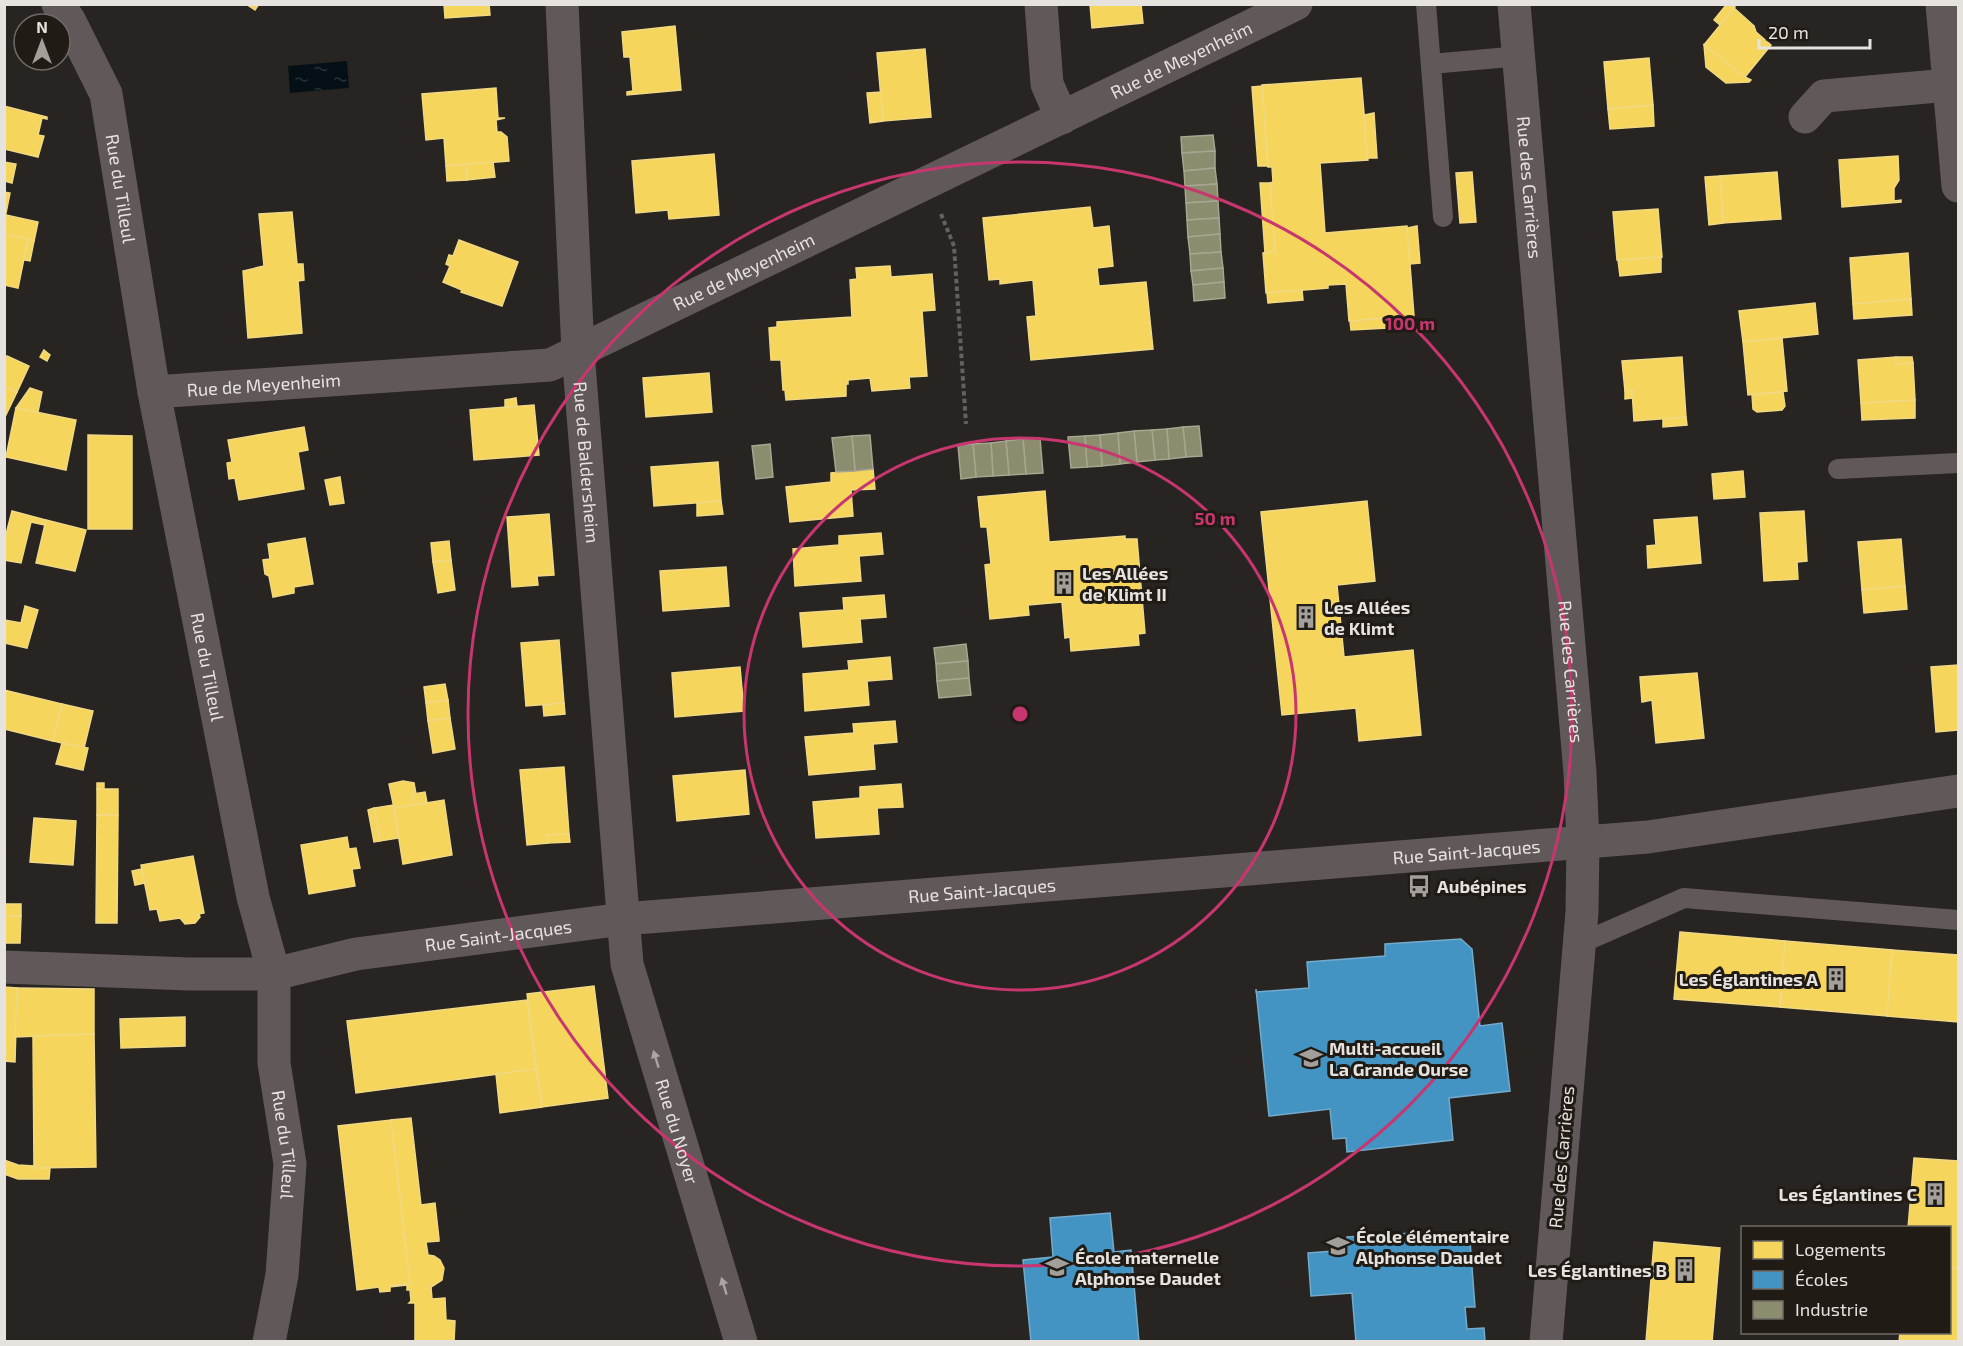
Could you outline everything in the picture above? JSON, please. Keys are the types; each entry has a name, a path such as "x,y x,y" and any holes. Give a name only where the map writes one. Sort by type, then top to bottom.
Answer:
{"street":[{"name":"Rue du Tilleul","path":"58,4 69,20 106,94 154,392 254,897 274,974 274,1062 290,1164 282,1275 269,1341"},
{"name":"Rue de Baldersheim","path":"562,4 578,352 623,920"},
{"path":"1041,4 1047,84 1062,118"},
{"name":"Rue de Meyenheim","path":"154,392 550,365 1296,4"},
{"name":"Rue des Carrières","path":"1514,4 1580,773 1583,843 1582,912 1546,1341"},
{"path":"1942,4 1959,186"},
{"path":"1805,117 1824,96 1949,85"},
{"name":"Rue Saint-Jacques","path":"4,967 189,974 274,974 356,954 623,920 1648,837 1959,791"},
{"name":"Rue du Noyer","path":"623,920 627,964 741,1341"}],"lane":[{"path":"1426,4 1443,217"},
{"path":"1431,64 1520,56"},
{"path":"1838,469 1959,463"},
{"path":"1579,944 1684,898 1959,920"}],"path":[{"path":"927,183 954,246 966,424"}],"water":[{"path":"347,61 349,88 290,93 288,66"}],"building: Logements":[{"path":"246,4 259,4 255,10"},
{"path":"444,4 489,4 490,15 445,18"},
{"path":"1090,4 1141,4 1143,23 1092,28"},
{"path":"1727,4 1735,7 1720,25 1714,20"},
{"path":"1734,8 1771,45 1745,77 1704,45"},
{"path":"675,26 681,90 627,95 627,92 633,91 630,57 624,57 622,32"},
{"path":"1704,45 1751,80 1726,83 1706,67"},
{"path":"925,49 931,117 883,121 877,53"},
{"path":"1649,58 1653,105 1608,109 1604,62"},
{"path":"1361,78 1368,160 1320,163 1325,233 1407,226 1414,316 1349,321 1346,284 1328,285 1328,288 1266,293 1263,253 1275,252 1270,183 1273,182 1272,167 1268,167 1262,85"},
{"path":"1262,86 1268,166 1258,166 1252,87"},
{"path":"496,88 498,118 505,118 496,120 497,132 507,137 509,161 446,166 444,138 426,140 422,94"},
{"path":"881,92 883,121 870,123 867,93"},
{"path":"1653,105 1654,126 1610,129 1608,109"},
{"path":"4,106 47,117 47,119 42,118 38,135 44,136 38,157 4,149"},
{"path":"1374,113 1377,158 1367,158 1364,115"},
{"path":"714,154 719,215 669,219 668,210 636,213 632,161"},
{"path":"1898,156 1899,180 1894,188 1894,201 1901,200 1901,202 1842,207 1839,160"},
{"path":"4,162 16,164 12,183 4,181"},
{"path":"493,162 495,177 467,180 466,164"},
{"path":"466,164 467,180 447,181 446,166"},
{"path":"1472,172 1476,222 1460,223 1456,173"},
{"path":"1777,172 1781,219 1723,223 1720,176"},
{"path":"1720,176 1723,223 1709,225 1705,177"},
{"path":"1260,183 1270,183 1275,252 1265,253"},
{"path":"4,192 10,193 5,218 4,218"},
{"path":"1090,207 1093,228 1109,226 1113,266 1097,268 1099,286 1146,282 1153,349 1031,360 1027,317 1036,316 1033,280 1000,284 1000,279 989,280 983,218"},
{"path":"1658,209 1662,257 1617,260 1613,212"},
{"path":"292,212 297,264 303,264 304,280 298,281 302,333 248,338 243,271 264,266 259,214"},
{"path":"6,215 38,222 34,241 4,234"},
{"path":"1417,226 1420,263 1410,264 1407,228"},
{"path":"4,234 28,239 18,288 4,285"},
{"path":"28,240 34,241 30,261 24,260"},
{"path":"459,240 518,262 502,306 461,292 462,290 443,282 450,266 446,264 449,255 453,256"},
{"path":"1908,253 1911,299 1853,304 1850,258"},
{"path":"1661,257 1661,272 1620,276 1618,260"},
{"path":"890,266 891,277 932,274 935,310 922,311 927,376 909,377 910,388 872,391 870,378 848,380 846,396 786,400 781,360 771,360 769,328 777,327 777,322 852,317 850,280 857,279 856,268"},
{"path":"1302,290 1303,300 1268,303 1267,293"},
{"path":"1911,299 1912,315 1854,319 1853,304"},
{"path":"1815,303 1818,334 1743,342 1739,311"},
{"path":"1387,318 1388,328 1351,330 1350,321"},
{"path":"1782,338 1787,391 1748,395 1743,342"},
{"path":"44,350 50,355 47,361 40,357"},
{"path":"7,356 29,366 17,392 4,386 4,362"},
{"path":"1682,357 1686,417 1634,421 1632,390 1625,391 1622,361"},
{"path":"1896,357 1912,357 1913,363 1896,364"},
{"path":"1896,357 1896,364 1913,363 1915,400 1861,403 1858,360"},
{"path":"709,373 712,412 646,417 643,378"},
{"path":"4,386 17,392 4,419"},
{"path":"30,388 42,392 38,412 16,408"},
{"path":"1632,390 1632,398 1625,399 1625,391"},
{"path":"1783,392 1785,406 1782,410 1757,412 1753,409 1752,395"},
{"path":"516,398 517,406 505,408 505,400"},
{"path":"1915,400 1915,418 1862,420 1861,403"},
{"path":"534,405 539,455 474,460 470,410"},
{"path":"16,408 76,420 66,470 6,457"},
{"path":"1686,417 1687,425 1663,427 1663,419"},
{"path":"304,427 308,450 298,452 304,489 239,500 235,478 229,479 227,463 232,462 228,440"},
{"path":"88,435 132,436 132,529 88,529"},
{"path":"718,462 721,501 654,506 651,467"},
{"path":"873,469 875,489 851,490 853,516 790,522 786,487 831,482 831,473"},
{"path":"1743,471 1745,497 1714,499 1712,474"},
{"path":"340,477 344,503 330,505 325,480"},
{"name":"Les Allées de Klimt II","path":"1045,491 1049,542 1125,536 1125,539 1137,539 1145,633 1138,634 1139,645 1071,651 1070,637 1065,638 1062,602 1028,605 1029,615 990,619 985,565 991,564 987,527 981,527 978,497"},
{"path":"721,501 723,514 697,516 697,503"},
{"name":"Les Allées de Klimt","path":"1367,501 1375,581 1337,585 1344,657 1413,650 1421,735 1359,741 1356,708 1282,715 1261,512"},
{"path":"12,511 46,520 45,525 31,522 21,563 4,560 4,542"},
{"path":"1804,511 1807,561 1797,562 1798,579 1764,581 1760,513"},
{"path":"549,514 554,575 537,576 538,585 512,587 507,517"},
{"path":"1697,517 1701,563 1648,568 1647,546 1656,545 1654,520"},
{"path":"46,520 86,530 75,571 36,563"},
{"path":"881,533 883,554 859,556 861,581 795,586 793,549 839,545 839,536"},
{"path":"305,538 313,584 294,587 294,593 273,597 263,560 270,559 268,544"},
{"path":"1901,539 1905,586 1862,590 1858,542"},
{"path":"449,541 451,560 433,562 431,543"},
{"path":"451,560 455,590 438,593 433,562"},
{"path":"726,567 729,606 663,611 660,571"},
{"path":"1905,586 1907,609 1864,613 1862,590"},
{"path":"884,595 886,617 860,619 862,642 803,647 800,613 844,610 843,598"},
{"path":"25,606 38,610 27,648 4,643 4,620 21,623"},
{"path":"559,640 564,703 526,706 521,643"},
{"path":"890,657 892,679 867,681 869,705 805,711 803,674 849,670 848,661"},
{"path":"1958,665 1958,730 1936,732 1931,667"},
{"path":"740,667 744,711 675,717 672,673"},
{"path":"1697,673 1704,738 1656,743 1652,700 1642,702 1640,677"},
{"path":"445,684 448,700 426,703 424,687"},
{"path":"4,690 62,704 53,741 4,729"},
{"path":"448,700 450,718 428,721 426,703"},
{"path":"564,703 565,714 544,716 543,705"},
{"path":"62,704 93,711 84,748 53,741"},
{"path":"450,718 455,749 433,753 428,721"},
{"path":"895,721 897,742 873,744 875,769 809,775 805,737 854,733 853,724"},
{"path":"62,743 88,748 83,770 56,764"},
{"path":"564,767 569,834 547,835 548,843 527,845 520,770"},
{"path":"745,770 749,814 677,821 673,776"},
{"path":"403,781 414,783 416,794 412,794 414,805 394,808 389,784"},
{"path":"97,783 104,783 104,789 97,789"},
{"path":"901,784 903,807 877,808 879,834 816,838 813,802 860,798 860,787"},
{"path":"97,789 118,789 118,815 97,815"},
{"path":"425,792 427,803 414,805 412,794"},
{"path":"444,800 452,855 403,864 394,808"},
{"path":"393,805 399,838 380,841 374,808"},
{"path":"374,808 380,841 374,842 368,810"},
{"path":"97,815 118,815 117,923 96,923"},
{"path":"34,818 76,821 73,865 30,862"},
{"path":"569,834 570,842 548,843 547,835"},
{"path":"347,837 349,849 356,848 360,868 352,869 355,886 309,894 301,845"},
{"path":"193,856 204,913 199,914 200,917 195,923 185,924 180,918 160,921 157,909 150,910 141,865"},
{"path":"142,869 145,883 135,885 132,871"},
{"path":"4,904 21,904 21,916 4,916"},
{"path":"4,916 21,916 20,943 4,943"},
{"name":"Les Églantines A","path":"1680,932 1785,941 1780,1007 1674,999"},
{"name":"Les Églantines A","path":"1785,941 1892,950 1887,1016 1780,1007"},
{"path":"1892,950 1958,955 1958,1022 1887,1016"},
{"path":"594,986 608,1098 542,1107 527,994"},
{"path":"4,987 17,988 15,1062 4,1061"},
{"path":"17,988 94,989 94,1034 15,1037"},
{"path":"527,1000 536,1069 356,1093 347,1021"},
{"path":"185,1017 185,1046 121,1048 120,1019"},
{"path":"94,1034 96,1167 34,1168 33,1036"},
{"path":"536,1069 542,1107 500,1113 496,1074"},
{"path":"411,1118 421,1205 435,1203 439,1241 426,1242 428,1255 440,1260 444,1268 442,1280 431,1287 432,1299 445,1298 446,1320 455,1321 454,1342 415,1342 415,1303 409,1303 411,1301 410,1290 407,1290 407,1285 390,1287 390,1285 410,1284 391,1120"},
{"path":"391,1120 410,1284 390,1285 390,1291 380,1292 379,1287 357,1290 338,1126"},
{"name":"Les Églantines C","path":"1914,1158 1958,1161 1958,1268 1951,1267 1951,1226 1908,1226"},
{"path":"4,1160 18,1165 34,1166 34,1168 50,1168 49,1179 18,1179 4,1174"},
{"name":"Les Églantines B","path":"1654,1242 1720,1248 1712,1342 1646,1342"},
{"path":"1951,1267 1958,1268 1958,1342 1899,1342 1900,1334 1951,1334"}],"building: Écoles":[{"path":"1461,939 1472,949 1480,1026 1502,1023 1510,1091 1449,1098 1453,1140 1347,1152 1346,1138 1333,1139 1330,1109 1269,1116 1256,992 1309,988 1307,962 1385,956 1385,944"},
{"path":"1110,1213 1114,1252 1131,1250 1139,1342 1031,1342 1023,1260 1053,1257 1050,1218"},
{"path":"1429,1232 1430,1244 1470,1241 1475,1307 1465,1307 1467,1329 1484,1328 1485,1342 1356,1342 1352,1293 1311,1296 1308,1253 1347,1250 1347,1237"}],"building: Industrie":[{"path":"1213,135 1215,151 1182,153 1181,137"},
{"path":"1215,151 1215,168 1184,171 1182,153"},
{"path":"1215,168 1217,184 1185,186 1184,171"},
{"path":"1217,184 1218,201 1186,203 1185,186"},
{"path":"1218,201 1219,218 1187,220 1186,203"},
{"path":"1219,218 1220,234 1188,237 1187,220"},
{"path":"1220,234 1221,252 1190,254 1188,237"},
{"path":"1221,252 1223,268 1191,271 1190,254"},
{"path":"1223,268 1224,282 1193,285 1191,271"},
{"path":"1224,282 1225,298 1194,301 1193,285"},
{"path":"1199,426 1202,456 1186,457 1183,427"},
{"path":"1183,427 1186,457 1169,459 1167,429"},
{"path":"1167,429 1169,459 1155,460 1152,430"},
{"path":"1152,430 1155,460 1137,462 1134,431"},
{"path":"1134,431 1137,462 1120,464 1118,433"},
{"path":"1118,433 1120,464 1102,466 1100,435"},
{"path":"870,435 873,469 855,471 852,436"},
{"path":"1100,435 1102,466 1087,467 1085,436"},
{"path":"852,436 855,471 836,472 832,438"},
{"path":"1085,436 1087,467 1071,468 1068,437"},
{"path":"1040,438 1043,473 1026,474 1023,439"},
{"path":"1023,439 1026,474 1009,475 1006,441"},
{"path":"1006,441 1009,475 993,476 991,443"},
{"path":"991,443 993,476 976,477 973,444"},
{"path":"770,444 773,477 756,479 752,446"},
{"path":"973,444 976,477 961,479 958,445"},
{"path":"966,644 968,661 936,664 934,648"},
{"path":"968,661 969,678 937,681 936,664"},
{"path":"969,678 971,695 939,698 937,681"}],"place":[{"name":"Les Allées de Klimt II","path":"1064,583"},
{"name":"Les Allées de Klimt","path":"1306,617"},
{"name":"Aubépines","path":"1419,886"},
{"name":"Les Églantines A","path":"1836,979"},
{"name":"Multi-accueil La Grande Ourse","path":"1311,1058"},
{"name":"Les Églantines C","path":"1935,1194"},
{"name":"École élémentaire Alphonse Daudet","path":"1338,1246"},
{"name":"École maternelle Alphonse Daudet","path":"1057,1267"},
{"name":"Les Églantines B","path":"1685,1270"}]}
